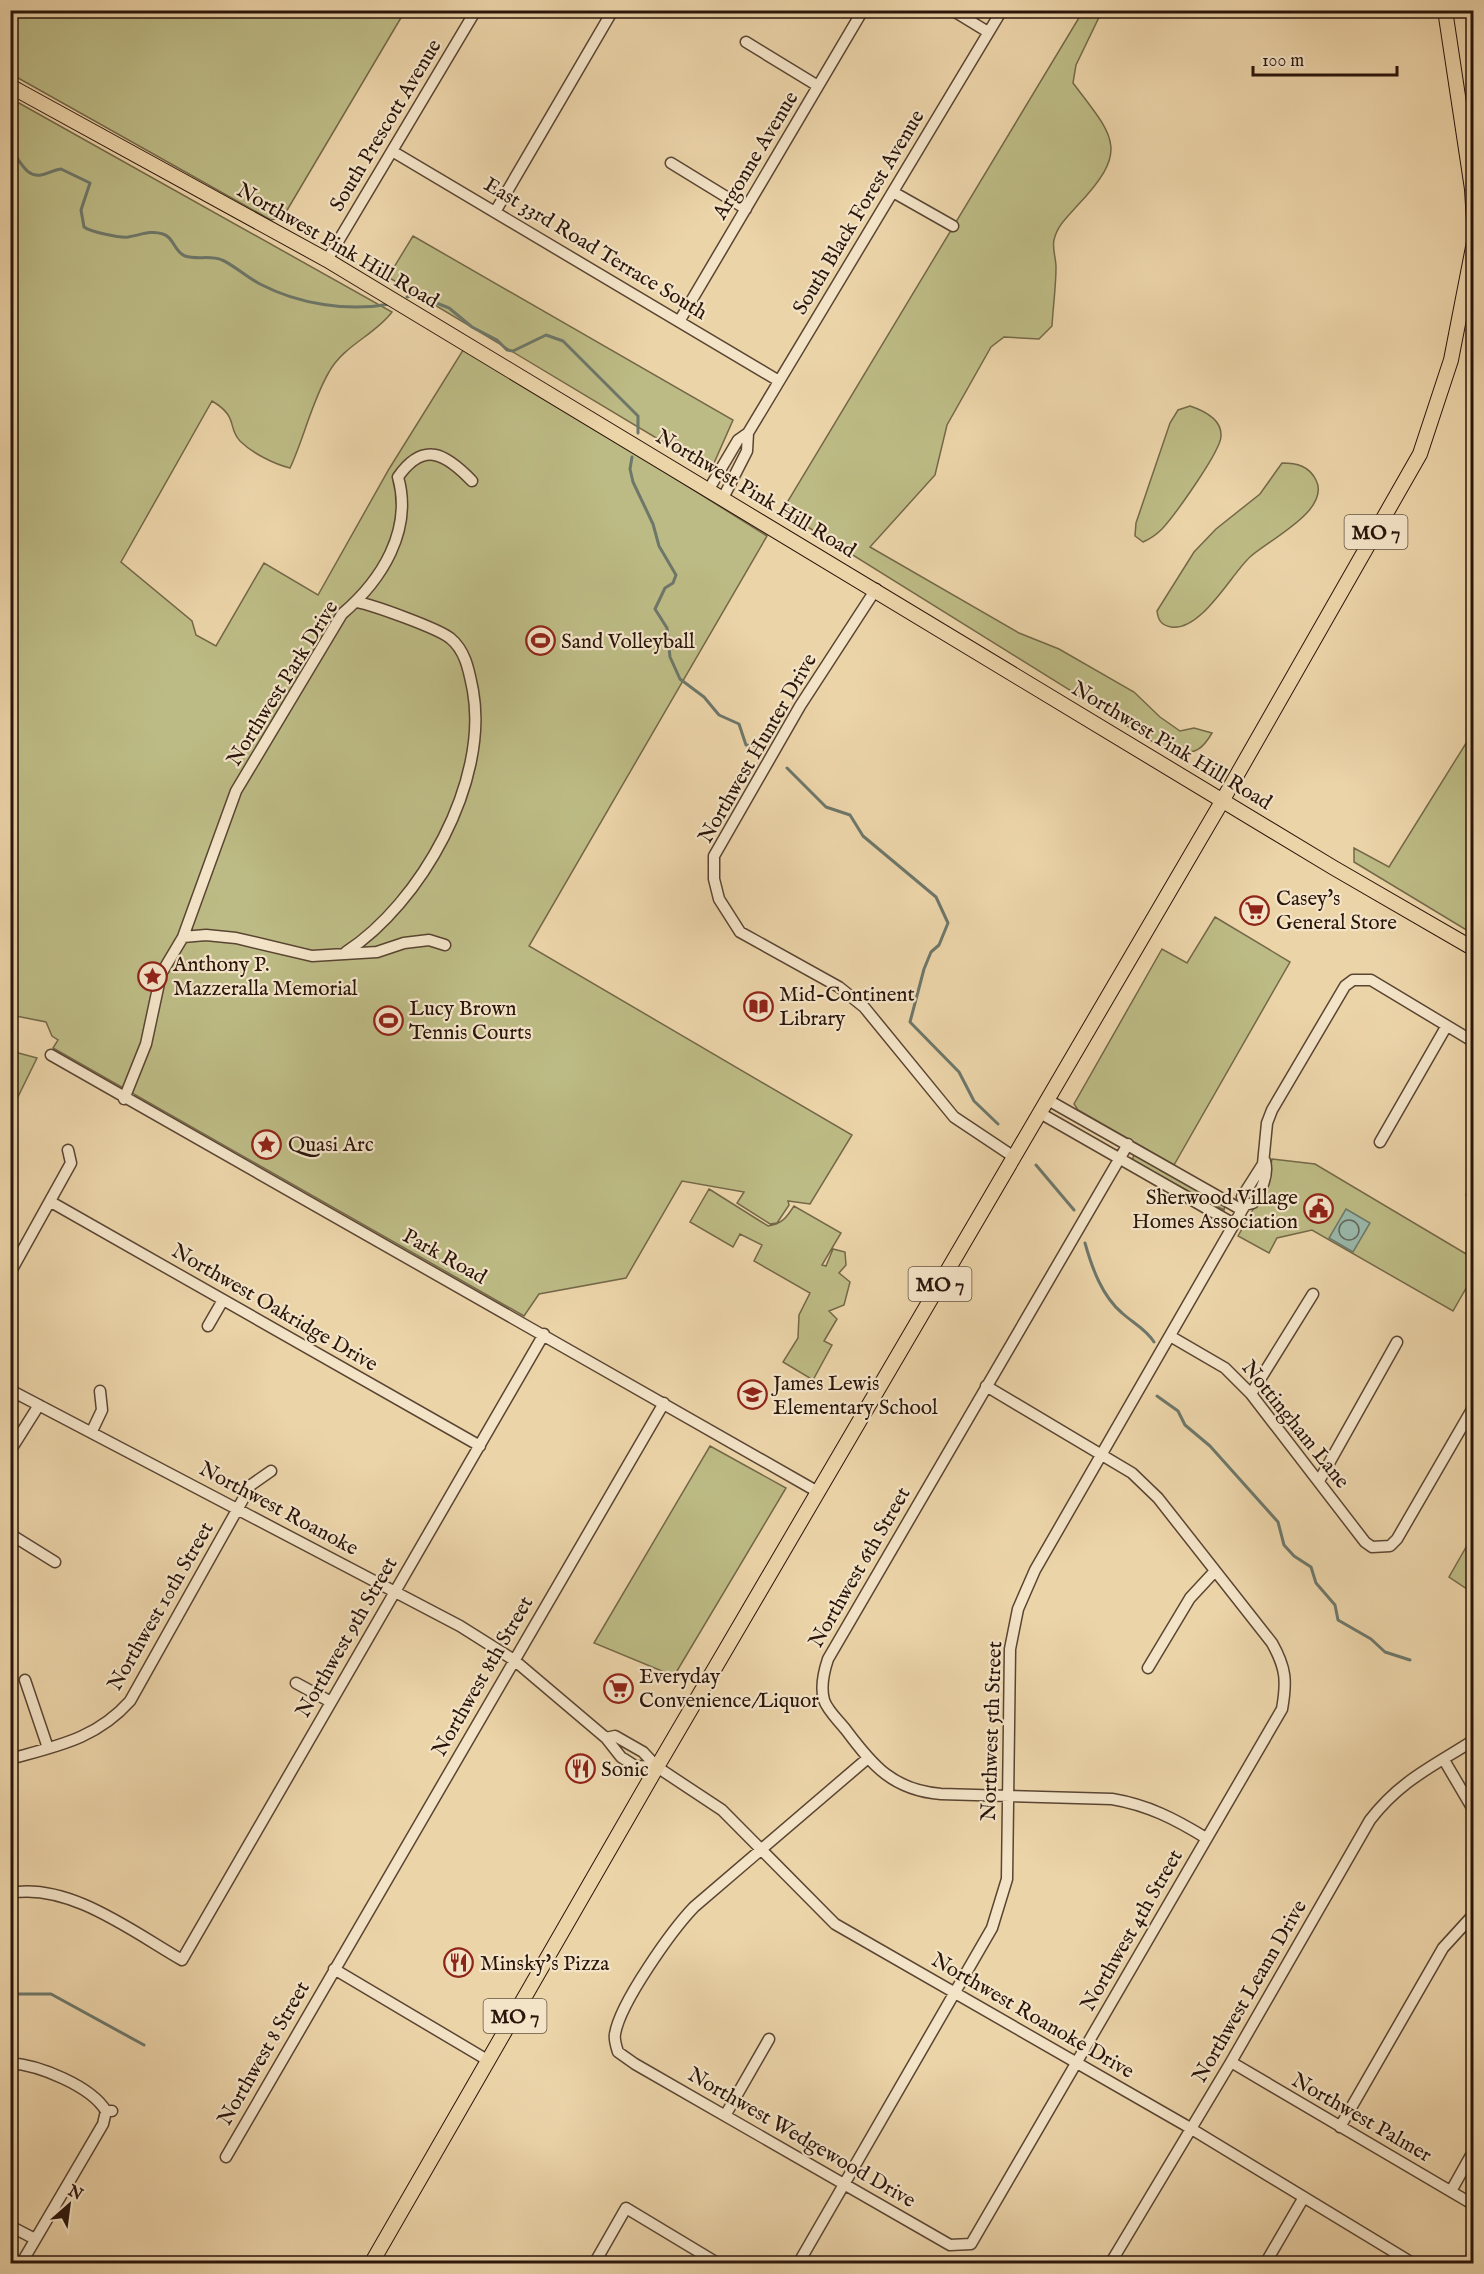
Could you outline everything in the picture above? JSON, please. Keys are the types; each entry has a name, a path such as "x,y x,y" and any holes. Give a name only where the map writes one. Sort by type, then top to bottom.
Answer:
{"main road":[{"path":"1445,10 1472,189 1473,222"},
{"name":"Northwest Pink Hill Road","path":"10,86 327,260 1473,949"},
{"name":"MO 7","path":"371,2264 657,1767 1222,800 1420,454 1452,360 1473,242"}],"street":[{"name":"South Prescott Avenue","path":"327,260 476,10"},
{"path":"495,212 614,10"},
{"name":"Argonne Avenue","path":"680,320 863,10"},
{"path":"952,10 988,32"},
{"name":"South Black Forest Avenue","path":"709,489 738,440 748,433 1002,10"},
{"path":"746,42 818,86"},
{"name":"East 33rd Road Terrace South","path":"392,151 680,320 779,381"},
{"path":"671,163 746,209"},
{"path":"893,192 953,226"},
{"name":"South Black Forest Avenue","path":"723,498 747,451 748,433"},
{"path":"357,602 390,556 400,533 404,510 398,477 407,464 420,455 439,454 456,465 472,481"},
{"name":"Northwest Hunter Drive","path":"876,590 800,706 714,856 714,879 719,899 740,932 839,987 864,1007 954,1117 1014,1157"},
{"name":"Northwest Park Drive","path":"124,1099 146,1044 161,974 183,937 236,791 342,614 357,602 372,605 450,638 468,662 475,704 475,746 465,791 442,840 408,892 371,936 345,953 312,956 237,938 206,935 183,937"},
{"path":"345,953 377,952 429,940 445,945"},
{"name":"Northwest 5th Street","path":"798,2264 992,1929 1007,1879 1010,1650 1018,1609 1035,1570 1243,1207 1252,1203 1263,1185 1267,1169 1264,1159 1268,1123 1272,1110 1345,986 1353,980 1371,980 1446,1027"},
{"path":"1380,1142 1446,1027 1473,1042"},
{"name":"Park Road","path":"51,1055 124,1099 544,1334 818,1492"},
{"path":"1048,1100 1243,1207"},
{"path":"1040,1113 1234,1224"},
{"name":"Northwest 6th Street","path":"1128,1144 828,1659 823,1678 824,1701 868,1758 892,1781 923,1793 1112,1799 1140,1804 1166,1814 1206,1838"},
{"path":"10,1273 71,1163 68,1150"},
{"name":"Northwest Oakridge Drive","path":"51,1202 480,1446"},
{"path":"1251,1394 1313,1294"},
{"path":"208,1326 223,1299"},
{"name":"Northwest 9th Street","path":"10,1893 53,1893 83,1904 182,1960 544,1334"},
{"name":"Nottingham Lane","path":"1170,1336 1225,1368 1251,1394 1365,1542 1381,1547 1390,1546 1397,1539 1473,1406"},
{"path":"1319,1481 1397,1342"},
{"path":"986,1386 1132,1473 1158,1498 1215,1571 1190,1598 1148,1668"},
{"name":"Northwest Roanoke","path":"10,1390 460,1626 514,1660 606,1738 621,1757 635,1766 657,1767"},
{"path":"92,1431 102,1410 100,1391"},
{"name":"Northwest 8th Street","path":"334,1969 664,1403"},
{"path":"10,1451 39,1405"},
{"name":"Northwest 10th Street","path":"10,1759 81,1739 99,1729 130,1701 251,1485 271,1471"},
{"path":"10,1534 55,1562"},
{"name":"Northwest 4th Street","path":"971,2244 1282,1709 1287,1685 1282,1661 1272,1643 1215,1571"},
{"path":"25,1680 48,1748"},
{"path":"296,1683 331,1702"},
{"name":"Northwest Leann Drive","path":"1110,2264 1231,2062 1370,1820 1388,1797 1411,1778 1444,1760 1473,1740"},
{"path":"763,1848 868,1758"},
{"path":"1444,1760 1473,1810"},
{"name":"Northwest Roanoke Drive","path":"657,1767 722,1810 763,1848 836,1924 1191,2129 1414,2264"},
{"name":"Northwest Wedgewood Drive","path":"763,1848 675,1926 624,2008 614,2035 618,2052 950,2245 971,2244"},
{"path":"1340,2127 1443,1948 1473,1914"},
{"path":"334,1969 489,2061"},
{"name":"Northwest 8 Street","path":"226,2157 334,1969"},
{"path":"726,2114 769,2039"},
{"name":"Northwest Palmer","path":"1231,2062 1473,2205"},
{"path":"10,2063 36,2067 61,2078 101,2103 109,2111 104,2124 21,2264"},
{"path":"1450,2191 1473,2150"},
{"path":"1265,2264 1304,2197"},
{"path":"594,2264 626,2208 719,2264"},
{"path":"10,2226 35,2239"}],"shaded area":[{"path":"11,10 405,11 283,217 271,220 11,74"},
{"path":"1083,11 1102,11 1076,65 1073,83 1107,131 1111,144 1110,157 1105,171 1094,187 1063,222 1055,235 1053,246 1056,274 1052,326 1039,339 1004,337 991,347 947,425 935,475 870,547 1019,633 1059,649 1134,692 1160,717 1180,731 1194,728 1212,733 1201,748 1174,755 782,511"},
{"path":"10,98 392,312 343,354 329,372 290,468 264,458 240,441 226,412 212,401 121,562 192,621 196,635 216,646 264,563 318,595 389,469 465,347 767,536 529,946 852,1135 810,1204 788,1201 789,1205 777,1223 770,1224 737,1203 744,1192 682,1181 626,1278 539,1294 524,1316 53,1048 58,1040 52,1036 46,1022 11,1015"},
{"path":"413,236 733,420 714,463 678,451 388,277"},
{"path":"1190,406 1215,420 1221,436 1219,444 1196,483 1168,522 1151,538 1143,542 1135,536 1136,523 1170,423 1178,410"},
{"path":"1282,463 1302,466 1310,471 1316,480 1318,491 1315,502 1307,513 1250,557 1215,600 1193,620 1182,626 1171,627 1162,623 1157,611 1194,552 1216,529 1260,494"},
{"path":"1473,732 1474,934 1354,862 1354,848 1389,867"},
{"path":"1215,917 1290,962 1174,1165 1078,1110 1074,1104 1162,949 1187,963"},
{"path":"10,1051 37,1058 11,1111"},
{"path":"1134,1154 1225,1205 1224,1210 1132,1161"},
{"path":"1272,1159 1315,1164 1473,1258 1473,1276 1453,1311 1312,1230 1277,1238 1269,1253 1238,1236 1268,1183"},
{"path":"709,1189 768,1226 784,1219 794,1206 841,1233 822,1265 826,1266 833,1249 845,1252 846,1265 839,1273 850,1282 844,1305 829,1311 837,1319 824,1341 832,1345 813,1380 783,1362 798,1338 799,1315 810,1293 754,1261 762,1245 740,1234 733,1247 690,1222"},
{"path":"710,1446 786,1488 674,1676 594,1643"},
{"path":"1473,1535 1473,1593 1449,1577"}],"water":[{"path":"1346,1209 1370,1223 1353,1252 1329,1238"}],"waterway":[{"path":"10,150 23,167 35,175 61,169 90,183 81,210 84,227 88,229 124,237 150,233 163,234 170,238 178,251 185,256 222,260 260,284 290,297 324,305 357,307 390,304"},
{"path":"407,297 414,294 449,308 472,327 497,340 507,350 513,351 546,335 563,341 638,416 638,433"},
{"path":"632,457 630,469 633,482 653,524 659,546 676,575 673,583 665,588 655,609 667,628 670,657 680,679 704,697 719,715 739,724 746,745 761,746"},
{"path":"787,768 826,807 850,815 863,836 936,897 948,923 939,945 931,952 924,969 910,1022 959,1072 974,1101 998,1124"},
{"path":"1036,1165 1074,1210"},
{"path":"1085,1243 1103,1290 1115,1306 1147,1333 1154,1342"},
{"path":"1157,1396 1178,1411 1185,1425 1210,1446 1278,1522 1284,1545 1294,1556 1311,1567 1316,1583 1335,1605 1338,1620 1371,1639 1385,1652 1410,1660"},
{"path":"10,1994 51,1994 144,2045"}],"place":[{"name":"Sand Volleyball","path":"540,641"},
{"name":"Casey's General Store","path":"1255,910"},
{"name":"Anthony P. Mazzeralla Memorial","path":"152,976"},
{"name":"Mid-Continent Library","path":"758,1006"},
{"name":"Lucy Brown Tennis Courts","path":"388,1020"},
{"name":"Quasi Arc","path":"267,1144"},
{"name":"Sherwood Village Homes Association","path":"1319,1209"},
{"name":"James Lewis Elementary School","path":"752,1395"},
{"name":"Everyday Convenience/Liquor","path":"618,1688"},
{"name":"Sonic","path":"580,1769"},
{"name":"Minsky's Pizza","path":"459,1963"}]}
